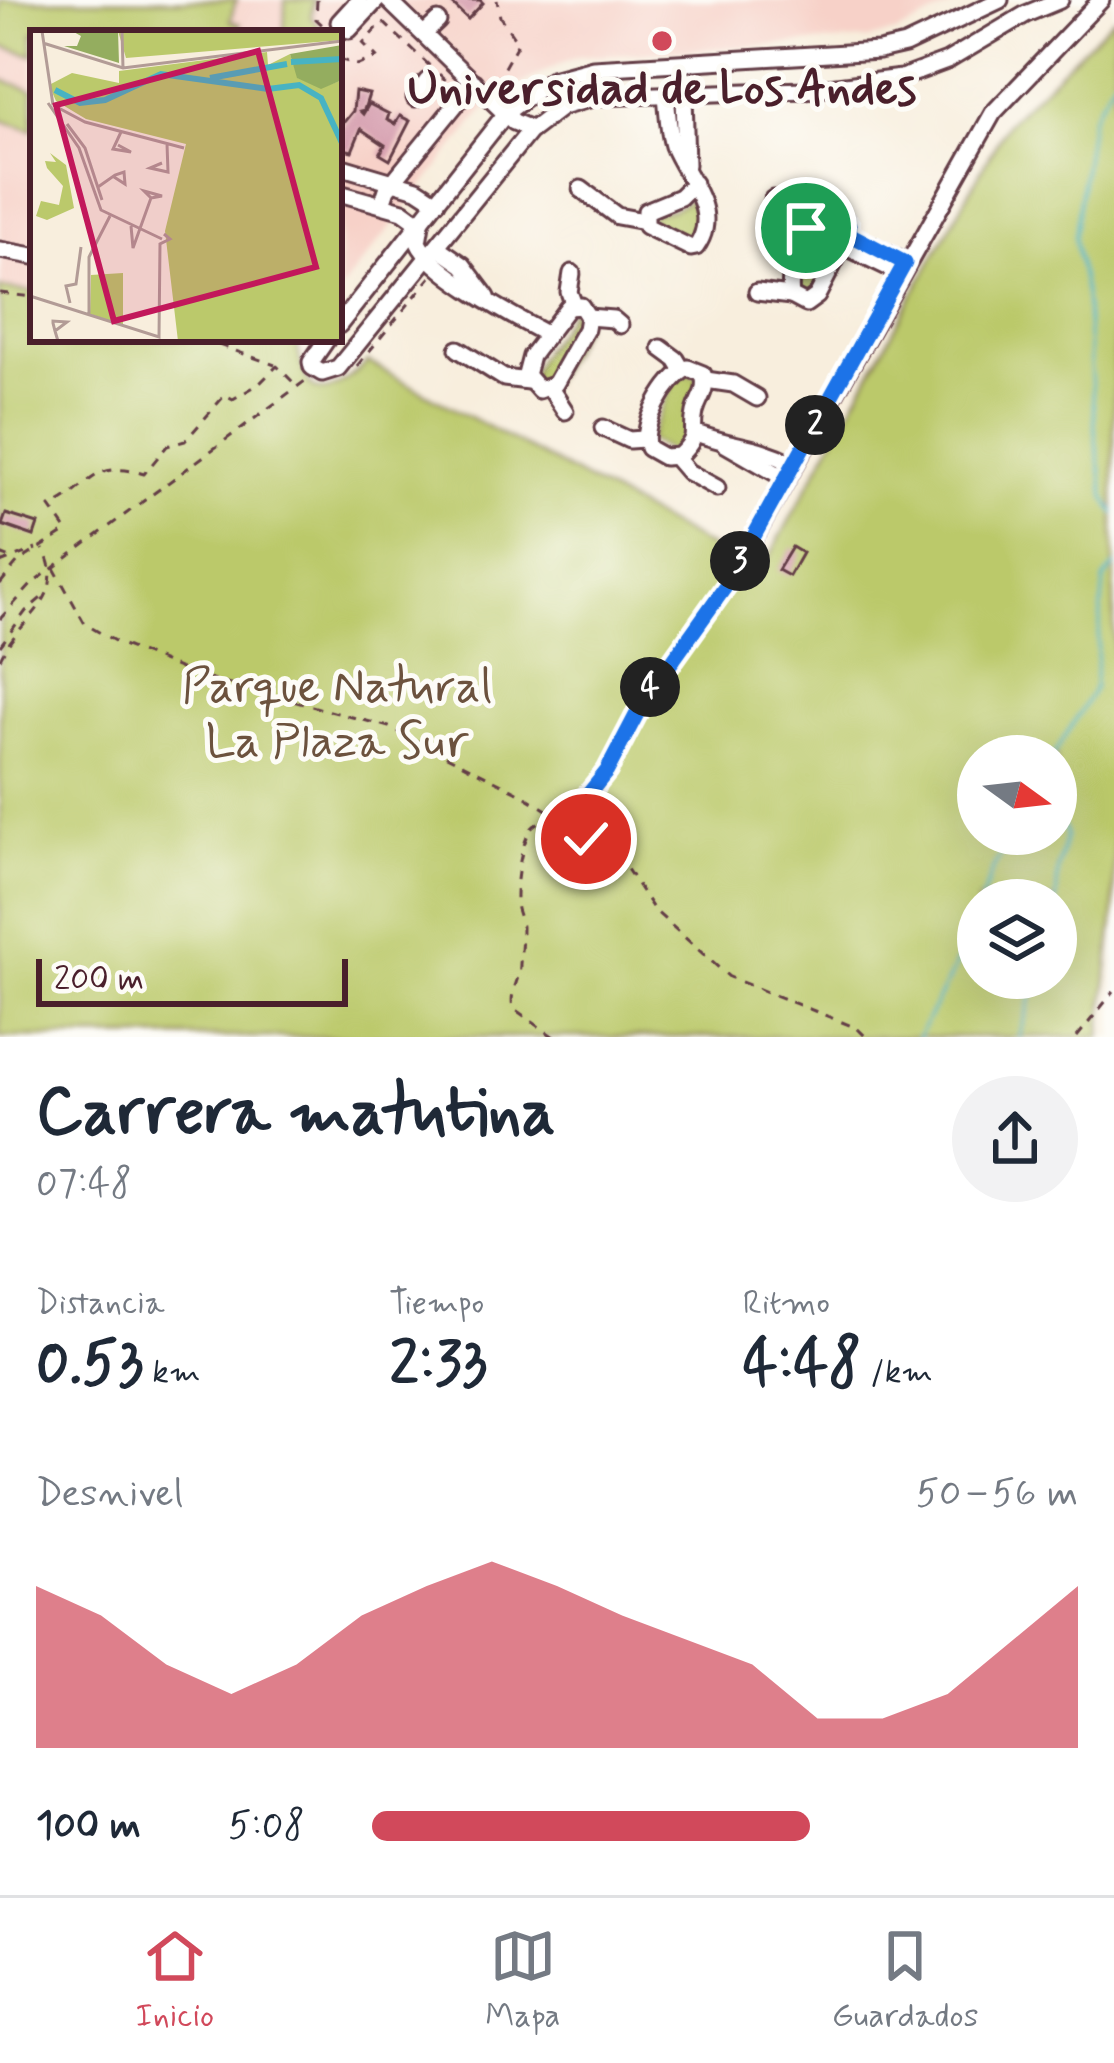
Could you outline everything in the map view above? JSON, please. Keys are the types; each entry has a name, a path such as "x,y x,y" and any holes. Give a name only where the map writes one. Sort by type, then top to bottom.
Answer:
{"street":[{"path":"341,30 359,0"},
{"path":"342,30 377,0"},
{"path":"388,0 519,126 531,129"},
{"path":"342,321 507,112 539,86 593,68 866,53 905,45 1000,0"},
{"path":"742,559 993,113 1100,0"},
{"path":"328,342 311,362 322,374 335,370 356,349 531,129 553,111 584,99 871,84 915,74 963,53 1055,2 1072,30"},
{"path":"424,34 438,21"},
{"path":"905,45 900,59 915,74"},
{"path":"866,53 877,66 871,84"},
{"path":"415,98 427,81"},
{"path":"382,204 393,182 474,82"},
{"path":"684,95 686,165"},
{"path":"666,96 671,136 686,165 694,183 703,206 703,236 696,247 650,230 644,221 646,212 680,197 694,183"},
{"path":"342,167 421,190 436,202"},
{"path":"581,189 616,217 644,221"},
{"path":"342,194 409,213 421,224"},
{"path":"757,292 791,296 806,304 812,301 846,240 849,225 839,215 773,199"},
{"path":"791,296 806,228 820,214"},
{"path":"421,224 418,242 488,299 546,334"},
{"path":"846,240 903,268"},
{"path":"0,250 30,255"},
{"path":"572,273 569,292 574,305"},
{"path":"574,305 588,316 586,329 550,388 539,390 528,381 526,368 546,334 574,305"},
{"path":"588,316 620,325"},
{"path":"333,342 340,348 356,349"},
{"path":"661,348 682,369"},
{"path":"458,349 504,378 528,381"},
{"path":"682,369 695,369 706,380 733,384 757,398"},
{"path":"644,440 665,393 682,369"},
{"path":"644,440 664,457 676,458 686,450 696,433 695,409 706,380"},
{"path":"550,388 566,411"},
{"path":"603,428 629,440 644,440"},
{"path":"696,433 754,446 790,472"},
{"path":"676,458 688,472 717,488"}],"path":[{"path":"317,0 316,19 336,30"},
{"path":"488,94 518,43 500,17 497,0"},
{"path":"342,61 358,65 377,57 363,43 383,22 463,96"},
{"path":"490,70 498,77"},
{"path":"0,293 30,297"},
{"path":"210,342 277,366 295,384"},
{"path":"0,563 15,560 67,531 50,507 69,499 90,476 123,468 144,473 167,446 185,441 225,395 233,399 259,384 277,366"},
{"path":"0,619 33,583 307,373"},
{"path":"295,384 306,380"},
{"path":"42,546 85,624 193,674 389,727 480,771 576,828 592,848 627,869 654,910 720,971 799,1008 857,1028 866,1037"},
{"path":"0,554 15,560"},
{"path":"554,1037 514,1008 510,993 521,969 516,882 526,840 530,830 548,817 558,817 587,796 607,771 645,691 661,677 742,559"},
{"path":"0,584 15,560"},
{"path":"0,659 51,590 54,568"},
{"path":"0,646 26,611 51,590"},
{"path":"1077,1037 1114,991"}],"shaded area":[{"path":"0,0 966,0 896,33 866,40 578,56 559,64 493,99 342,288 342,30 30,30 30,292 0,288"}],"green space":[{"path":"0,0 236,0 230,21 240,24 239,30 30,30 30,54 0,46"},
{"path":"285,0 314,0 311,17 321,30 284,30"},
{"name":"Parque Natural La Plaza Sur","path":"1114,18 1114,910 1101,1037 0,1037 0,288 30,292 30,342 260,342 277,346 297,342 305,376 319,390 340,384 368,362 760,574 1007,123"},
{"path":"0,79 30,89 30,129 0,120"},
{"path":"690,199 699,225 697,236 688,241 650,220 651,213 673,209"},
{"path":"825,218 843,223 844,234 805,300 792,287 814,225"},
{"path":"571,309 581,312 583,326 550,384 538,384 531,377 534,367"},
{"path":"687,373 699,377 691,433 672,453 649,440 674,381"}],"building":[{"path":"448,0 480,0 483,3 468,19"},
{"path":"355,91 369,94 360,111 363,114 369,104 389,114 387,120 395,124 400,116 410,121 390,160 380,154 385,145 361,129 352,151 342,149 342,124 353,111"},
{"path":"6,514 38,524 34,536 2,525"},
{"path":"792,547 802,553 789,576 778,570"}],"waterway":[{"path":"1114,78 1091,118 1074,238 1085,297 1096,441 1105,497 1114,513"},
{"path":"1066,735 1094,689 1104,580 1114,566"},
{"path":"989,879 1001,855"},
{"path":"1057,879 1061,855"},
{"path":"918,1037 957,961"},
{"path":"1019,1037 1031,999"}],"place":[{"name":"Universidad de Los Andes","path":"662,41"}],"route":[{"path":"586,839 558,817 587,796 607,771 645,691 661,677 728,583 905,263 849,234 849,225 839,215 820,214 806,228"}]}
